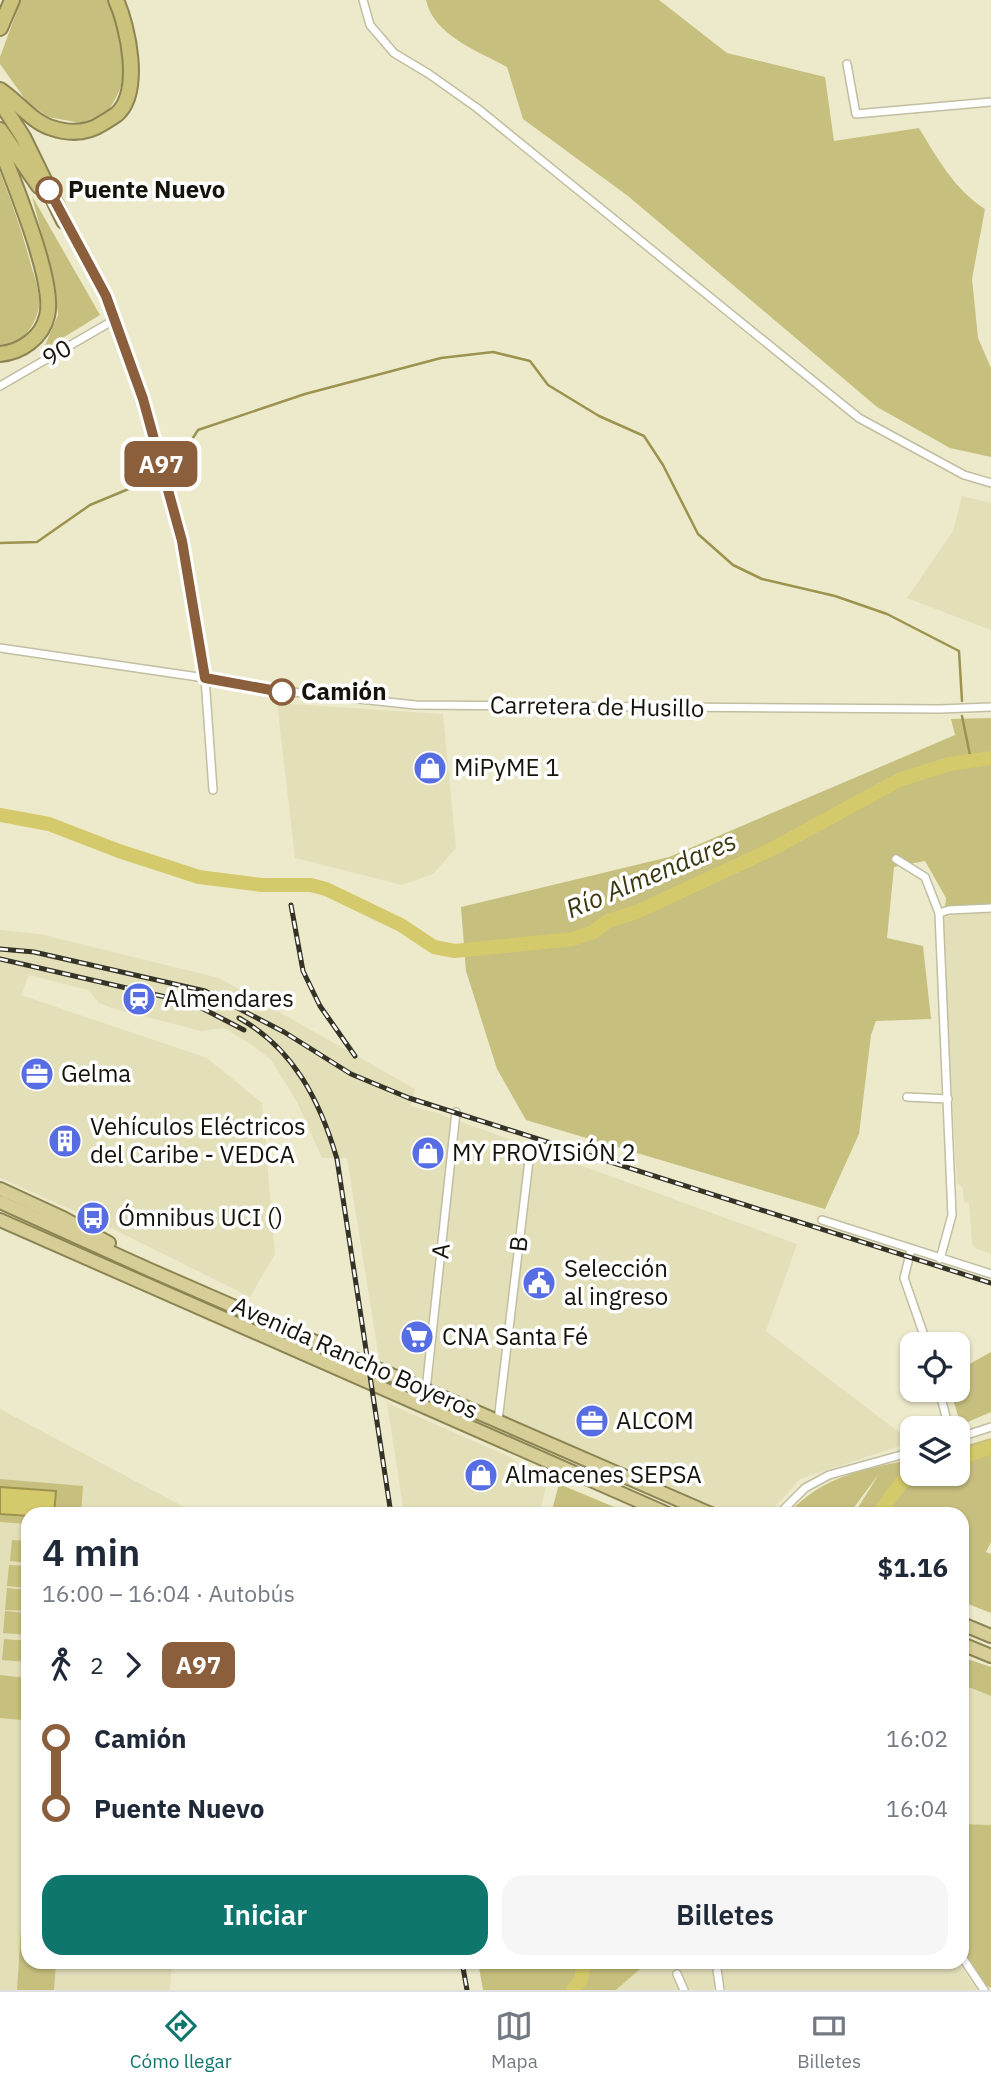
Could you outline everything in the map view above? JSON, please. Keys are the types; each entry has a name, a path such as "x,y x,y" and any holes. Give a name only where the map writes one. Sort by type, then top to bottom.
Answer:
{"highway":[{"path":"0,28 10,0"},
{"path":"3,96 49,128 69,133 93,130 118,113 127,96 131,77 128,44 116,0"},
{"path":"0,81 3,96 64,221"},
{"path":"0,130 64,221"},
{"path":"0,146 38,255 49,302 47,317 35,337 27,345 0,354"},
{"path":"0,1189 99,1238 150,1270"},
{"name":"Avenida Rancho Boyeros","path":"0,1202 695,1507"},
{"name":"Avenida Rancho Boyeros","path":"0,1220 652,1507"},
{"path":"969,1626 991,1636"},
{"path":"969,1647 991,1656"}],"street":[{"path":"363,0 370,25 394,53 477,108 859,418 964,475 991,483"},
{"path":"847,64 856,114 991,102"},
{"path":"64,221 106,296 143,399 182,541 205,678 213,790"},
{"name":"90","path":"0,386 114,320"},
{"name":"Carretera de Husillo","path":"0,648 205,678 254,688 416,705 940,709 991,707"},
{"path":"896,859 925,877 939,913 952,1214 940,1259"},
{"path":"939,913 948,910 991,908"},
{"path":"907,1097 948,1099"},
{"name":"A","path":"426,1390 456,1112"},
{"name":"B","path":"498,1421 530,1152"},
{"path":"822,1220 991,1275"},
{"path":"911,1250 904,1278 923,1332"},
{"path":"970,1434 991,1427"},
{"path":"786,1507 805,1488 829,1475 900,1455"},
{"path":"969,1968 984,1990"},
{"path":"717,1969 720,1990"},
{"path":"677,1974 684,1990"}],"shaded area":[{"path":"21,0 107,0 118,29 123,72 121,86 107,113 81,123 48,117 27,102 0,64 0,57"},
{"path":"426,0 659,0 727,53 825,77 834,141 919,128 956,183 985,209 972,279 978,338 991,368 991,457 950,448 877,407 628,196 523,119 507,67 458,41 447,32 430,12"},
{"path":"0,172 37,285 39,305 34,322 23,337 16,342 0,346"},
{"path":"32,196 100,315 43,350 58,315 55,287"},
{"path":"962,496 991,503 991,630 907,598 953,531"},
{"path":"277,703 443,714 456,848 433,874 402,885 295,858"},
{"path":"991,718 991,906 944,915 946,898 925,861 894,867 887,938 923,946 931,1019 876,1021 871,1035 859,1134 825,1209 526,1120 497,1069 466,971 461,907 669,857 955,735 951,719"},
{"path":"991,910 991,1254 975,1248 972,1243 969,1203 964,1202 963,1188 957,1183 942,917"},
{"path":"0,930 40,934 219,978 415,1089 411,1106 437,1113 797,1244 766,1331 900,1433 900,1446 800,1479 775,1507 709,1507 380,1365 347,1158 322,1158 297,1102 271,1060 251,1044 223,1028 201,1031 112,1008 99,1003 88,990 29,975 21,995 207,1058 262,1103 275,1254 250,1297 97,1221 0,1178"},
{"path":"991,1352 991,1412 970,1421 970,1416 958,1416 954,1402 970,1402 970,1364"},
{"path":"387,1403 512,1458 546,1487 541,1507 403,1507"},
{"path":"0,1409 184,1507 21,1507 21,1969 172,1969 170,1990 0,1990"},
{"path":"991,1438 991,1542 986,1552 991,1554 991,1613 969,1604 969,1507 858,1507 879,1474 854,1507 795,1507 815,1490 830,1482 900,1462 900,1486 970,1486 970,1444"},
{"path":"0,1479 83,1486 82,1507 21,1507 21,1524 0,1522"},
{"path":"559,1484 614,1507 553,1507"},
{"path":"0,1487 56,1491 55,1507 21,1507 21,1516 0,1514"},
{"path":"12,1540 21,1541 21,1562 10,1561"},
{"path":"9,1565 21,1566 21,1587 7,1586"},
{"path":"7,1588 21,1589 21,1611 5,1610"},
{"path":"5,1611 21,1612 21,1634 3,1633"},
{"path":"4,1639 21,1640 21,1661 2,1660"},
{"path":"969,1659 991,1667 991,1696 969,1687"},
{"path":"0,1675 21,1677 21,1720 0,1718"},
{"path":"969,1688 991,1696 991,1825 969,1824"},
{"path":"969,1824 991,1825 991,1988 984,1984 969,1960"},
{"path":"21,1929 21,1969 56,1969 54,1990 17,1990"},
{"path":"479,1969 640,1969 616,1990 483,1990"},
{"path":"640,1969 963,1969 977,1990 616,1990"}],"waterway":[{"path":"170,465 182,455 198,430 305,394 441,358 493,352 530,361 548,385 599,416 644,436 663,465 698,534 733,565 762,579 835,596 887,614 959,651 962,701"},
{"path":"0,543 37,542 90,505 155,478"},
{"path":"962,716 971,760"},
{"name":"Río Almendares","path":"0,815 49,824 119,851 199,877 262,885 311,885 326,889 401,925 434,947 455,951 573,939 593,932 608,921 639,911 774,848 899,780 949,764 991,758"},
{"path":"970,1454 991,1447"},
{"path":"883,1507 900,1484"},
{"path":"573,1990 581,1980 583,1969"}],"railway":[{"path":"291,905 303,971 320,1006 355,1056"},
{"path":"0,949 34,952 205,991 284,1032 351,1074 409,1098 991,1283"},
{"path":"0,959 192,1003 244,1030"},
{"path":"239,1018 275,1045 302,1078 322,1117 337,1159 390,1507"},
{"path":"463,1969 467,1990"}],"bus line":[{"name":"A97","path":"49,190 106,296 143,399 182,541 205,678 282,692"}],"place":[{"name":"Puente Nuevo","path":"49,190"},
{"name":"Camión","path":"282,692"},
{"name":"MiPyME 1","path":"430,768"},
{"name":"Almendares","path":"139,999"},
{"name":"Gelma","path":"37,1074"},
{"name":"Vehículos Eléctricos del Caribe - VEDCA","path":"65,1141"},
{"name":"MY PROVISiÓN 2","path":"428,1153"},
{"name":"Ómnibus UCI ()","path":"93,1218"},
{"name":"Selección al ingreso","path":"539,1283"},
{"name":"CNA Santa Fé","path":"417,1337"},
{"name":"ALCOM","path":"592,1421"},
{"name":"Almacenes SEPSA","path":"481,1475"}]}
